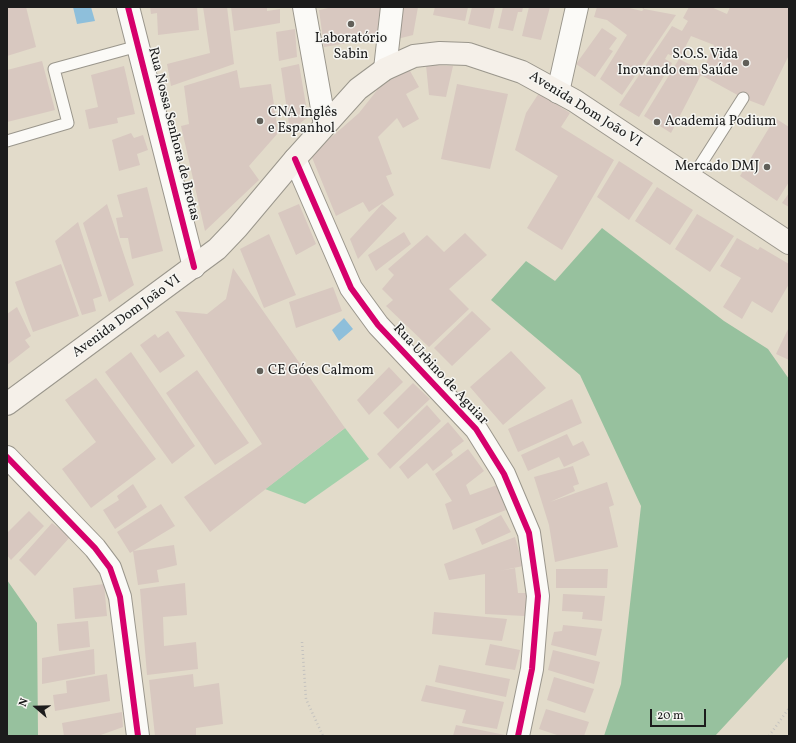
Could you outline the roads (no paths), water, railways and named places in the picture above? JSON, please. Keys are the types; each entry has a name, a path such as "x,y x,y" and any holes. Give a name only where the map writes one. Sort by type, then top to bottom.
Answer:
{"main road":[{"name":"Avenida Dom João VI","path":"7,404 217,249 358,89 385,69 414,56 440,53 468,54 522,72 575,101 789,243"}],"street":[{"name":"Rua Nossa Senhora de Brotas","path":"128,7 194,267"},
{"path":"304,7 325,125"},
{"path":"385,69 392,7"},
{"path":"558,92 577,7"},
{"name":"Rua Urbino de Aguiar","path":"295,159 351,288 378,325 418,370 476,429 504,474 529,533 538,596 532,669 518,736"},
{"path":"7,457 95,548 110,568 120,596 138,736"}],"lane":[{"path":"7,141 68,123 54,69 138,46"},
{"path":"692,178 743,98"}],"water":[{"path":"73,7 91,7 95,21 77,24"},
{"path":"344,318 353,329 339,341 332,330"}],"place":[{"name":"Laboratório Sabin","path":"351,24"},
{"name":"S.O.S. Vida Inovando em Saúde","path":"746,63"},
{"name":"CNA Inglês e Espanhol","path":"260,121"},
{"name":"Academia Podium","path":"657,122"},
{"name":"Mercado DMJ","path":"767,167"},
{"name":"CE Góes Calmom","path":"260,371"}]}
